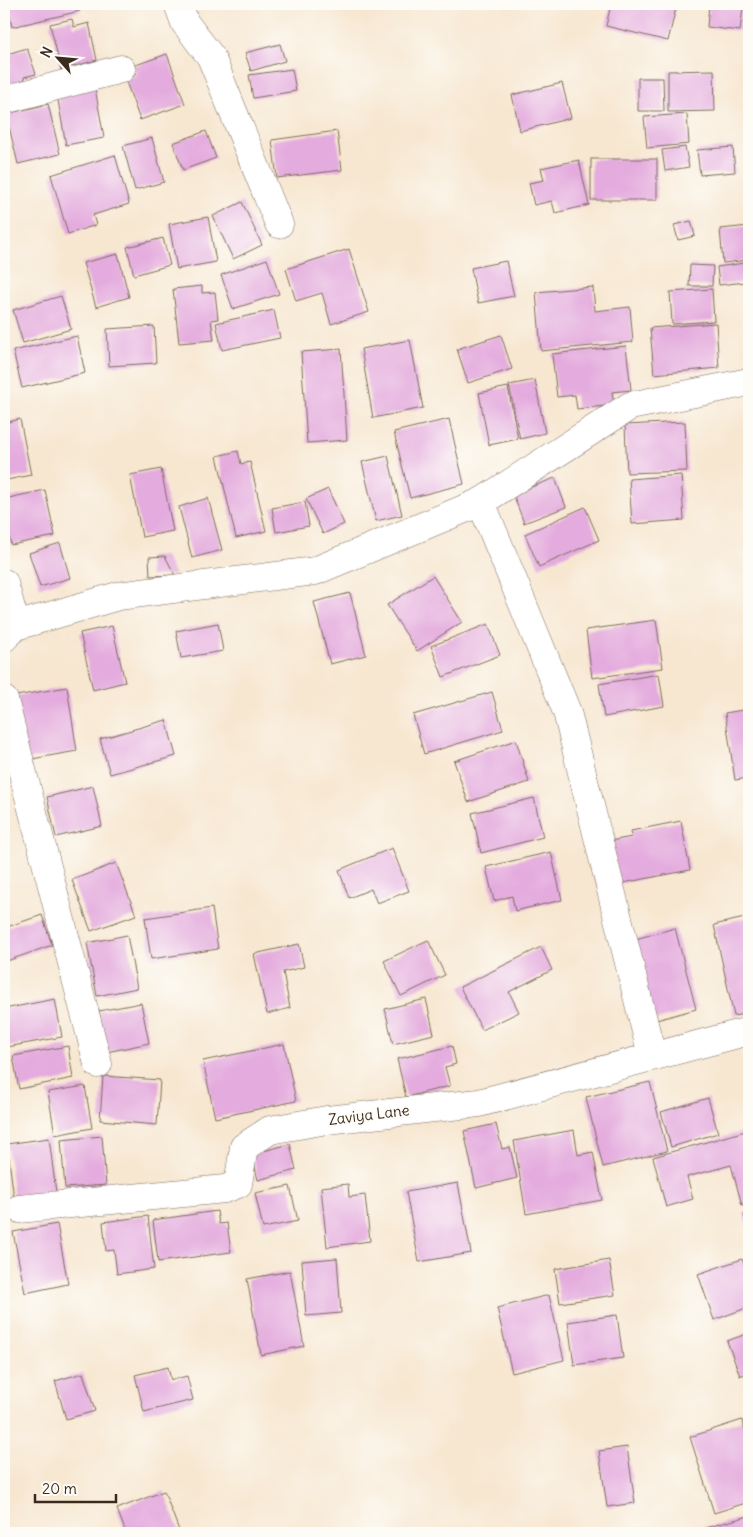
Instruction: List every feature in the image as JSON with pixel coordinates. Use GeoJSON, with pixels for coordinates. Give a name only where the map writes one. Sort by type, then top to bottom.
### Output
{"type":"FeatureCollection","features":[{"type":"Feature","properties":{"kind":"street"},"geometry":{"type":"LineString","coordinates":[[178,4],[185,23],[211,57],[279,224]]}},
{"type":"Feature","properties":{"kind":"street"},"geometry":{"type":"LineString","coordinates":[[4,100],[121,69]]}},
{"type":"Feature","properties":{"kind":"street"},"geometry":{"type":"LineString","coordinates":[[4,582],[10,632],[118,596],[315,571],[481,502],[630,406],[749,382]]}},
{"type":"Feature","properties":{"kind":"street"},"geometry":{"type":"LineString","coordinates":[[481,502],[567,712],[652,1056]]}},
{"type":"Feature","properties":{"kind":"street"},"geometry":{"type":"LineString","coordinates":[[4,700],[98,1064]]}},
{"type":"Feature","properties":{"kind":"street","name":"Zaviya Lane"},"geometry":{"type":"LineString","coordinates":[[19,1209],[226,1189],[238,1184],[244,1147],[270,1130],[327,1120],[479,1103],[749,1031]]}},
{"type":"Feature","properties":{"kind":"building"},"geometry":{"type":"Polygon","coordinates":[[[7,4],[78,4],[80,11],[12,27],[7,4]]]}},
{"type":"Feature","properties":{"kind":"building"},"geometry":{"type":"Polygon","coordinates":[[[611,4],[677,4],[668,41],[606,26],[611,4]]]}},
{"type":"Feature","properties":{"kind":"building"},"geometry":{"type":"Polygon","coordinates":[[[709,4],[743,7],[740,31],[707,27],[709,4]]]}},
{"type":"Feature","properties":{"kind":"building"},"geometry":{"type":"Polygon","coordinates":[[[72,19],[74,27],[89,23],[97,60],[61,70],[50,24],[72,19]]]}},
{"type":"Feature","properties":{"kind":"building"},"geometry":{"type":"Polygon","coordinates":[[[280,44],[285,61],[251,71],[245,53],[280,44]]]}},
{"type":"Feature","properties":{"kind":"building"},"geometry":{"type":"Polygon","coordinates":[[[27,48],[36,74],[24,77],[27,88],[4,95],[4,55],[27,48]]]}},
{"type":"Feature","properties":{"kind":"building"},"geometry":{"type":"Polygon","coordinates":[[[167,54],[185,104],[140,120],[125,79],[137,75],[133,66],[167,54]]]}},
{"type":"Feature","properties":{"kind":"building"},"geometry":{"type":"Polygon","coordinates":[[[292,69],[296,91],[253,98],[249,75],[292,69]]]}},
{"type":"Feature","properties":{"kind":"building"},"geometry":{"type":"Polygon","coordinates":[[[714,70],[715,111],[668,112],[668,71],[714,70]]]}},
{"type":"Feature","properties":{"kind":"building"},"geometry":{"type":"Polygon","coordinates":[[[638,78],[663,78],[664,111],[638,111],[638,78]]]}},
{"type":"Feature","properties":{"kind":"building"},"geometry":{"type":"Polygon","coordinates":[[[562,83],[571,118],[520,131],[512,95],[562,83]]]}},
{"type":"Feature","properties":{"kind":"building"},"geometry":{"type":"Polygon","coordinates":[[[95,88],[104,138],[66,145],[57,95],[95,88]]]}},
{"type":"Feature","properties":{"kind":"building"},"geometry":{"type":"Polygon","coordinates":[[[48,104],[60,154],[18,164],[6,114],[48,104]]]}},
{"type":"Feature","properties":{"kind":"building"},"geometry":{"type":"Polygon","coordinates":[[[687,114],[689,144],[647,148],[644,117],[687,114]]]}},
{"type":"Feature","properties":{"kind":"building"},"geometry":{"type":"Polygon","coordinates":[[[206,131],[216,158],[183,170],[173,143],[206,131]]]}},
{"type":"Feature","properties":{"kind":"building"},"geometry":{"type":"Polygon","coordinates":[[[337,131],[342,170],[277,178],[272,140],[337,131]]]}},
{"type":"Feature","properties":{"kind":"building"},"geometry":{"type":"Polygon","coordinates":[[[152,138],[164,182],[135,190],[123,146],[152,138]]]}},
{"type":"Feature","properties":{"kind":"building"},"geometry":{"type":"Polygon","coordinates":[[[685,147],[689,167],[665,171],[662,150],[685,147]]]}},
{"type":"Feature","properties":{"kind":"building"},"geometry":{"type":"Polygon","coordinates":[[[733,147],[735,172],[700,175],[697,150],[733,147]]]}},
{"type":"Feature","properties":{"kind":"building"},"geometry":{"type":"Polygon","coordinates":[[[115,155],[129,204],[93,215],[96,225],[68,234],[51,175],[115,155]]]}},
{"type":"Feature","properties":{"kind":"building"},"geometry":{"type":"Polygon","coordinates":[[[591,159],[657,159],[657,200],[591,200],[591,159]]]}},
{"type":"Feature","properties":{"kind":"building"},"geometry":{"type":"Polygon","coordinates":[[[579,160],[589,205],[555,213],[552,201],[534,205],[529,183],[544,180],[541,168],[579,160]]]}},
{"type":"Feature","properties":{"kind":"building"},"geometry":{"type":"Polygon","coordinates":[[[242,202],[262,245],[233,259],[213,216],[242,202]]]}},
{"type":"Feature","properties":{"kind":"building"},"geometry":{"type":"Polygon","coordinates":[[[208,217],[216,262],[177,269],[169,224],[208,217]]]}},
{"type":"Feature","properties":{"kind":"building"},"geometry":{"type":"Polygon","coordinates":[[[691,221],[695,236],[678,240],[674,225],[691,221]]]}},
{"type":"Feature","properties":{"kind":"building"},"geometry":{"type":"Polygon","coordinates":[[[749,226],[749,260],[723,263],[720,229],[749,226]]]}},
{"type":"Feature","properties":{"kind":"building"},"geometry":{"type":"Polygon","coordinates":[[[163,238],[170,265],[134,275],[127,247],[163,238]]]}},
{"type":"Feature","properties":{"kind":"building"},"geometry":{"type":"Polygon","coordinates":[[[349,249],[369,312],[331,324],[322,293],[296,301],[286,269],[349,249]]]}},
{"type":"Feature","properties":{"kind":"building"},"geometry":{"type":"Polygon","coordinates":[[[118,254],[129,297],[96,307],[83,263],[118,254]]]}},
{"type":"Feature","properties":{"kind":"building"},"geometry":{"type":"Polygon","coordinates":[[[267,259],[279,294],[233,309],[221,275],[267,259]]]}},
{"type":"Feature","properties":{"kind":"building"},"geometry":{"type":"Polygon","coordinates":[[[506,261],[514,296],[478,303],[471,268],[506,261]]]}},
{"type":"Feature","properties":{"kind":"building"},"geometry":{"type":"Polygon","coordinates":[[[744,263],[746,282],[719,285],[717,267],[744,263]]]}},
{"type":"Feature","properties":{"kind":"building"},"geometry":{"type":"Polygon","coordinates":[[[690,265],[713,266],[712,286],[689,286],[690,265]]]}},
{"type":"Feature","properties":{"kind":"building"},"geometry":{"type":"Polygon","coordinates":[[[202,286],[202,293],[215,292],[218,319],[211,320],[214,340],[179,343],[173,289],[202,286]]]}},
{"type":"Feature","properties":{"kind":"building"},"geometry":{"type":"Polygon","coordinates":[[[593,287],[595,311],[630,307],[633,342],[541,351],[536,292],[593,287]]]}},
{"type":"Feature","properties":{"kind":"building"},"geometry":{"type":"Polygon","coordinates":[[[712,289],[714,321],[672,324],[670,292],[712,289]]]}},
{"type":"Feature","properties":{"kind":"building"},"geometry":{"type":"Polygon","coordinates":[[[61,296],[71,329],[23,343],[13,310],[61,296]]]}},
{"type":"Feature","properties":{"kind":"building"},"geometry":{"type":"Polygon","coordinates":[[[274,310],[280,338],[222,350],[216,323],[274,310]]]}},
{"type":"Feature","properties":{"kind":"building"},"geometry":{"type":"Polygon","coordinates":[[[716,323],[719,368],[654,374],[650,328],[716,323]]]}},
{"type":"Feature","properties":{"kind":"building"},"geometry":{"type":"Polygon","coordinates":[[[154,326],[156,363],[109,366],[107,329],[154,326]]]}},
{"type":"Feature","properties":{"kind":"building"},"geometry":{"type":"Polygon","coordinates":[[[501,335],[512,369],[468,383],[457,349],[501,335]]]}},
{"type":"Feature","properties":{"kind":"building"},"geometry":{"type":"Polygon","coordinates":[[[77,336],[85,373],[22,388],[13,351],[77,336]]]}},
{"type":"Feature","properties":{"kind":"building"},"geometry":{"type":"Polygon","coordinates":[[[410,340],[423,408],[373,418],[361,349],[410,340]]]}},
{"type":"Feature","properties":{"kind":"building"},"geometry":{"type":"Polygon","coordinates":[[[626,346],[631,390],[612,392],[614,405],[577,409],[575,395],[557,397],[552,354],[626,346]]]}},
{"type":"Feature","properties":{"kind":"building"},"geometry":{"type":"Polygon","coordinates":[[[341,349],[347,440],[307,443],[301,352],[341,349]]]}},
{"type":"Feature","properties":{"kind":"building"},"geometry":{"type":"Polygon","coordinates":[[[4,375],[8,393],[4,393],[4,375]]]}},
{"type":"Feature","properties":{"kind":"building"},"geometry":{"type":"Polygon","coordinates":[[[535,380],[545,433],[520,439],[509,385],[535,380]]]}},
{"type":"Feature","properties":{"kind":"building"},"geometry":{"type":"Polygon","coordinates":[[[508,387],[518,439],[489,445],[479,393],[508,387]]]}},
{"type":"Feature","properties":{"kind":"building"},"geometry":{"type":"Polygon","coordinates":[[[20,419],[31,475],[7,480],[4,463],[4,423],[20,419]]]}},
{"type":"Feature","properties":{"kind":"building"},"geometry":{"type":"Polygon","coordinates":[[[449,419],[464,484],[410,498],[394,432],[449,419]]]}},
{"type":"Feature","properties":{"kind":"building"},"geometry":{"type":"Polygon","coordinates":[[[685,422],[687,471],[627,473],[625,425],[685,422]]]}},
{"type":"Feature","properties":{"kind":"building"},"geometry":{"type":"Polygon","coordinates":[[[238,451],[241,464],[250,462],[266,531],[236,538],[217,456],[238,451]]]}},
{"type":"Feature","properties":{"kind":"building"},"geometry":{"type":"Polygon","coordinates":[[[388,456],[402,515],[376,521],[362,462],[388,456]]]}},
{"type":"Feature","properties":{"kind":"building"},"geometry":{"type":"Polygon","coordinates":[[[161,469],[173,531],[142,537],[130,475],[161,469]]]}},
{"type":"Feature","properties":{"kind":"building"},"geometry":{"type":"Polygon","coordinates":[[[681,475],[684,520],[632,524],[629,479],[681,475]]]}},
{"type":"Feature","properties":{"kind":"building"},"geometry":{"type":"Polygon","coordinates":[[[555,478],[566,507],[524,523],[513,494],[555,478]]]}},
{"type":"Feature","properties":{"kind":"building"},"geometry":{"type":"Polygon","coordinates":[[[328,489],[344,524],[323,534],[306,499],[328,489]]]}},
{"type":"Feature","properties":{"kind":"building"},"geometry":{"type":"Polygon","coordinates":[[[45,490],[55,536],[11,545],[4,513],[4,499],[45,490]]]}},
{"type":"Feature","properties":{"kind":"building"},"geometry":{"type":"Polygon","coordinates":[[[208,498],[222,550],[192,558],[179,507],[208,498]]]}},
{"type":"Feature","properties":{"kind":"building"},"geometry":{"type":"Polygon","coordinates":[[[305,502],[309,526],[276,532],[272,508],[305,502]]]}},
{"type":"Feature","properties":{"kind":"building"},"geometry":{"type":"Polygon","coordinates":[[[585,507],[599,540],[539,567],[525,534],[585,507]]]}},
{"type":"Feature","properties":{"kind":"building"},"geometry":{"type":"Polygon","coordinates":[[[60,543],[70,578],[40,587],[29,553],[60,543]]]}},
{"type":"Feature","properties":{"kind":"building"},"geometry":{"type":"Polygon","coordinates":[[[165,556],[175,575],[150,576],[149,557],[165,556]]]}},
{"type":"Feature","properties":{"kind":"building"},"geometry":{"type":"Polygon","coordinates":[[[433,576],[462,622],[417,651],[387,605],[433,576]]]}},
{"type":"Feature","properties":{"kind":"building"},"geometry":{"type":"Polygon","coordinates":[[[350,593],[366,655],[330,664],[314,602],[350,593]]]}},
{"type":"Feature","properties":{"kind":"building"},"geometry":{"type":"Polygon","coordinates":[[[656,620],[663,668],[592,678],[586,630],[656,620]]]}},
{"type":"Feature","properties":{"kind":"building"},"geometry":{"type":"Polygon","coordinates":[[[218,623],[223,651],[181,658],[176,631],[218,623]]]}},
{"type":"Feature","properties":{"kind":"building"},"geometry":{"type":"Polygon","coordinates":[[[488,624],[500,655],[443,677],[431,646],[488,624]]]}},
{"type":"Feature","properties":{"kind":"building"},"geometry":{"type":"Polygon","coordinates":[[[112,626],[125,682],[93,690],[80,633],[112,626]]]}},
{"type":"Feature","properties":{"kind":"building"},"geometry":{"type":"Polygon","coordinates":[[[659,674],[664,706],[604,717],[599,684],[659,674]]]}},
{"type":"Feature","properties":{"kind":"building"},"geometry":{"type":"Polygon","coordinates":[[[67,687],[77,751],[26,760],[16,696],[67,687]]]}},
{"type":"Feature","properties":{"kind":"building"},"geometry":{"type":"Polygon","coordinates":[[[492,692],[503,730],[424,754],[413,715],[492,692]]]}},
{"type":"Feature","properties":{"kind":"building"},"geometry":{"type":"Polygon","coordinates":[[[749,709],[749,778],[735,780],[725,713],[749,709]]]}},
{"type":"Feature","properties":{"kind":"building"},"geometry":{"type":"Polygon","coordinates":[[[166,720],[176,756],[110,774],[100,739],[166,720]]]}},
{"type":"Feature","properties":{"kind":"building"},"geometry":{"type":"Polygon","coordinates":[[[516,740],[529,782],[468,802],[454,761],[516,740]]]}},
{"type":"Feature","properties":{"kind":"building"},"geometry":{"type":"Polygon","coordinates":[[[93,786],[102,826],[56,837],[47,797],[93,786]]]}},
{"type":"Feature","properties":{"kind":"building"},"geometry":{"type":"Polygon","coordinates":[[[534,798],[543,837],[481,853],[472,813],[534,798]]]}},
{"type":"Feature","properties":{"kind":"building"},"geometry":{"type":"Polygon","coordinates":[[[681,821],[690,870],[618,884],[610,841],[632,837],[631,831],[681,821]]]}},
{"type":"Feature","properties":{"kind":"building"},"geometry":{"type":"Polygon","coordinates":[[[392,848],[409,891],[377,903],[371,889],[349,898],[339,870],[392,848]]]}},
{"type":"Feature","properties":{"kind":"building"},"geometry":{"type":"Polygon","coordinates":[[[551,852],[562,900],[515,911],[512,896],[494,901],[486,867],[551,852]]]}},
{"type":"Feature","properties":{"kind":"building"},"geometry":{"type":"Polygon","coordinates":[[[116,863],[136,915],[91,931],[72,880],[116,863]]]}},
{"type":"Feature","properties":{"kind":"building"},"geometry":{"type":"Polygon","coordinates":[[[212,908],[218,949],[151,959],[145,918],[212,908]]]}},
{"type":"Feature","properties":{"kind":"building"},"geometry":{"type":"Polygon","coordinates":[[[42,915],[52,945],[4,962],[4,928],[42,915]]]}},
{"type":"Feature","properties":{"kind":"building"},"geometry":{"type":"Polygon","coordinates":[[[749,917],[749,1013],[734,1016],[714,925],[749,917]]]}},
{"type":"Feature","properties":{"kind":"building"},"geometry":{"type":"Polygon","coordinates":[[[675,928],[696,1009],[653,1021],[632,940],[675,928]]]}},
{"type":"Feature","properties":{"kind":"building"},"geometry":{"type":"Polygon","coordinates":[[[127,935],[137,988],[97,996],[87,943],[127,935]]]}},
{"type":"Feature","properties":{"kind":"building"},"geometry":{"type":"Polygon","coordinates":[[[428,940],[445,975],[401,996],[384,961],[428,940]]]}},
{"type":"Feature","properties":{"kind":"building"},"geometry":{"type":"Polygon","coordinates":[[[299,944],[304,967],[283,972],[290,1008],[267,1014],[254,954],[299,944]]]}},
{"type":"Feature","properties":{"kind":"building"},"geometry":{"type":"Polygon","coordinates":[[[541,947],[552,970],[509,992],[519,1012],[482,1030],[460,987],[541,947]]]}},
{"type":"Feature","properties":{"kind":"building"},"geometry":{"type":"Polygon","coordinates":[[[55,999],[62,1037],[7,1047],[4,1009],[55,999]]]}},
{"type":"Feature","properties":{"kind":"building"},"geometry":{"type":"Polygon","coordinates":[[[426,999],[434,1034],[393,1044],[385,1009],[426,999]]]}},
{"type":"Feature","properties":{"kind":"building"},"geometry":{"type":"Polygon","coordinates":[[[141,1003],[149,1043],[107,1052],[99,1011],[141,1003]]]}},
{"type":"Feature","properties":{"kind":"building"},"geometry":{"type":"Polygon","coordinates":[[[284,1044],[296,1101],[215,1118],[203,1061],[284,1044]]]}},
{"type":"Feature","properties":{"kind":"building"},"geometry":{"type":"Polygon","coordinates":[[[68,1046],[73,1078],[19,1089],[13,1056],[68,1046]]]}},
{"type":"Feature","properties":{"kind":"building"},"geometry":{"type":"Polygon","coordinates":[[[452,1046],[456,1064],[445,1067],[450,1086],[406,1097],[397,1059],[452,1046]]]}},
{"type":"Feature","properties":{"kind":"building"},"geometry":{"type":"Polygon","coordinates":[[[103,1076],[160,1080],[157,1125],[100,1120],[103,1076]]]}},
{"type":"Feature","properties":{"kind":"building"},"geometry":{"type":"Polygon","coordinates":[[[650,1082],[667,1151],[603,1167],[586,1097],[650,1082]]]}},
{"type":"Feature","properties":{"kind":"building"},"geometry":{"type":"Polygon","coordinates":[[[85,1086],[92,1128],[55,1135],[48,1092],[85,1086]]]}},
{"type":"Feature","properties":{"kind":"building"},"geometry":{"type":"Polygon","coordinates":[[[708,1098],[718,1133],[671,1147],[661,1112],[708,1098]]]}},
{"type":"Feature","properties":{"kind":"building"},"geometry":{"type":"Polygon","coordinates":[[[496,1124],[502,1149],[510,1147],[517,1178],[476,1188],[464,1131],[496,1124]]]}},
{"type":"Feature","properties":{"kind":"building"},"geometry":{"type":"Polygon","coordinates":[[[574,1130],[578,1155],[593,1152],[602,1200],[526,1214],[514,1141],[574,1130]]]}},
{"type":"Feature","properties":{"kind":"building"},"geometry":{"type":"Polygon","coordinates":[[[749,1130],[749,1203],[742,1205],[731,1165],[687,1177],[693,1199],[666,1207],[653,1157],[749,1130]]]}},
{"type":"Feature","properties":{"kind":"building"},"geometry":{"type":"Polygon","coordinates":[[[102,1136],[106,1185],[65,1188],[61,1140],[102,1136]]]}},
{"type":"Feature","properties":{"kind":"building"},"geometry":{"type":"Polygon","coordinates":[[[49,1138],[56,1192],[14,1198],[7,1144],[49,1138]]]}},
{"type":"Feature","properties":{"kind":"building"},"geometry":{"type":"Polygon","coordinates":[[[290,1144],[296,1170],[258,1180],[252,1154],[290,1144]]]}},
{"type":"Feature","properties":{"kind":"building"},"geometry":{"type":"Polygon","coordinates":[[[458,1183],[471,1253],[419,1262],[406,1192],[458,1183]]]}},
{"type":"Feature","properties":{"kind":"building"},"geometry":{"type":"Polygon","coordinates":[[[348,1184],[349,1197],[365,1195],[370,1241],[327,1247],[321,1187],[348,1184]]]}},
{"type":"Feature","properties":{"kind":"building"},"geometry":{"type":"Polygon","coordinates":[[[290,1186],[298,1221],[263,1228],[255,1193],[290,1186]]]}},
{"type":"Feature","properties":{"kind":"building"},"geometry":{"type":"Polygon","coordinates":[[[217,1211],[219,1224],[227,1223],[231,1252],[158,1262],[153,1220],[217,1211]]]}},
{"type":"Feature","properties":{"kind":"building"},"geometry":{"type":"Polygon","coordinates":[[[749,1213],[749,1231],[744,1214],[749,1213]]]}},
{"type":"Feature","properties":{"kind":"building"},"geometry":{"type":"Polygon","coordinates":[[[148,1216],[154,1269],[117,1274],[114,1250],[106,1251],[103,1222],[148,1216]]]}},
{"type":"Feature","properties":{"kind":"building"},"geometry":{"type":"Polygon","coordinates":[[[57,1224],[68,1284],[25,1293],[13,1232],[57,1224]]]}},
{"type":"Feature","properties":{"kind":"building"},"geometry":{"type":"Polygon","coordinates":[[[337,1258],[341,1313],[306,1316],[302,1261],[337,1258]]]}},
{"type":"Feature","properties":{"kind":"building"},"geometry":{"type":"Polygon","coordinates":[[[742,1259],[749,1279],[749,1307],[714,1320],[698,1274],[742,1259]]]}},
{"type":"Feature","properties":{"kind":"building"},"geometry":{"type":"Polygon","coordinates":[[[609,1260],[615,1295],[560,1303],[555,1269],[609,1260]]]}},
{"type":"Feature","properties":{"kind":"building"},"geometry":{"type":"Polygon","coordinates":[[[290,1271],[304,1346],[261,1355],[247,1279],[290,1271]]]}},
{"type":"Feature","properties":{"kind":"building"},"geometry":{"type":"Polygon","coordinates":[[[549,1295],[564,1360],[512,1373],[497,1308],[549,1295]]]}},
{"type":"Feature","properties":{"kind":"building"},"geometry":{"type":"Polygon","coordinates":[[[617,1315],[623,1358],[574,1365],[568,1322],[617,1315]]]}},
{"type":"Feature","properties":{"kind":"building"},"geometry":{"type":"Polygon","coordinates":[[[749,1333],[749,1372],[740,1376],[727,1341],[749,1333]]]}},
{"type":"Feature","properties":{"kind":"building"},"geometry":{"type":"Polygon","coordinates":[[[168,1367],[171,1380],[187,1376],[193,1400],[144,1412],[135,1375],[168,1367]]]}},
{"type":"Feature","properties":{"kind":"building"},"geometry":{"type":"Polygon","coordinates":[[[83,1373],[95,1411],[66,1419],[55,1381],[83,1373]]]}},
{"type":"Feature","properties":{"kind":"building"},"geometry":{"type":"Polygon","coordinates":[[[742,1420],[749,1444],[749,1502],[714,1513],[690,1437],[742,1420]]]}},
{"type":"Feature","properties":{"kind":"building"},"geometry":{"type":"Polygon","coordinates":[[[627,1447],[635,1503],[607,1507],[599,1451],[627,1447]]]}},
{"type":"Feature","properties":{"kind":"building"},"geometry":{"type":"Polygon","coordinates":[[[164,1491],[180,1533],[126,1533],[117,1509],[164,1491]]]}},
{"type":"Feature","properties":{"kind":"building"},"geometry":{"type":"Polygon","coordinates":[[[749,1516],[749,1533],[697,1533],[697,1530],[749,1516]]]}}]}
